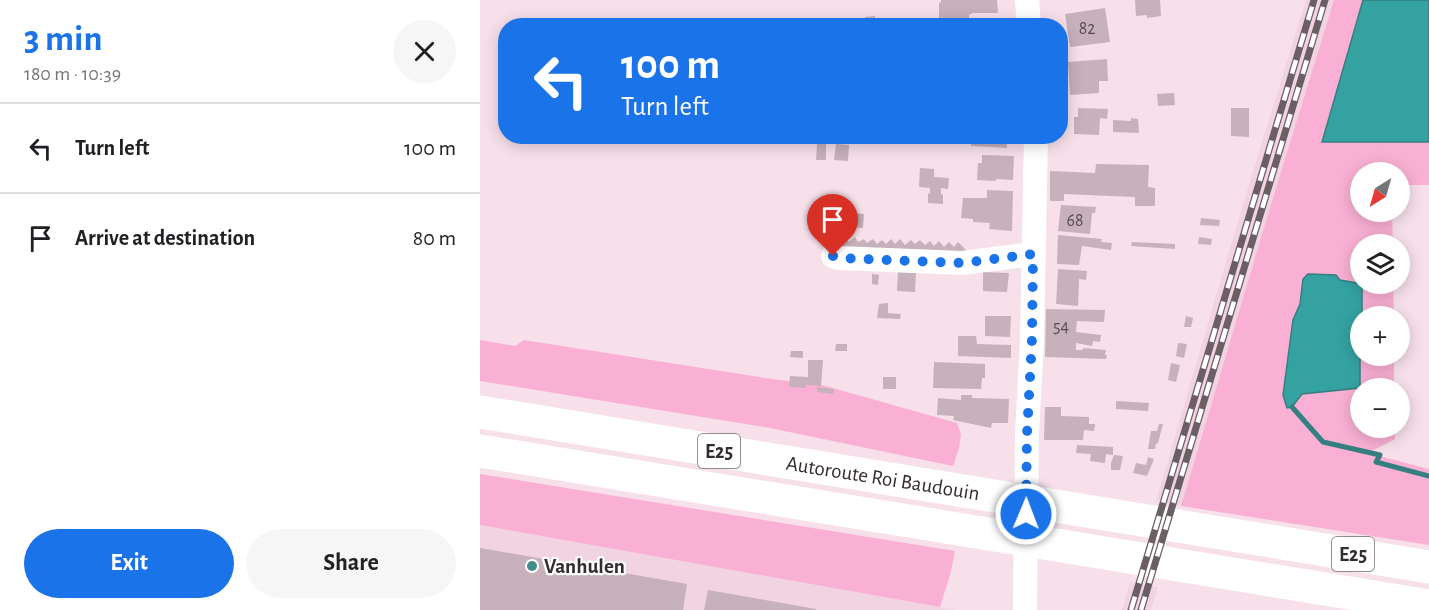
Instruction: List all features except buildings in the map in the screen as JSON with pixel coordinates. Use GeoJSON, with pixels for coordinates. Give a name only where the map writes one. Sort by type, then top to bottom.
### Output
{"type":"FeatureCollection","features":[{"type":"Feature","properties":{"kind":"highway","name":"Autoroute Roi Baudouin"},"geometry":{"type":"LineString","coordinates":[[480,412],[1429,567]]}},
{"type":"Feature","properties":{"kind":"highway","name":"Autoroute Roi Baudouin"},"geometry":{"type":"LineString","coordinates":[[480,452],[1429,606]]}},
{"type":"Feature","properties":{"kind":"street"},"geometry":{"type":"LineString","coordinates":[[1027,0],[1028,18]]}},
{"type":"Feature","properties":{"kind":"street"},"geometry":{"type":"LineString","coordinates":[[1025,610],[1027,434],[1032,339],[1036,144]]}},
{"type":"Feature","properties":{"kind":"street"},"geometry":{"type":"LineString","coordinates":[[833,256],[962,263],[1033,254]]}},
{"type":"Feature","properties":{"kind":"shaded area"},"geometry":{"type":"Polygon","coordinates":[[[1306,0],[1334,0],[1181,506],[1156,501],[1243,204],[1306,0]]]}},
{"type":"Feature","properties":{"kind":"shaded area"},"geometry":{"type":"Polygon","coordinates":[[[1334,0],[1363,0],[1322,142],[1429,142],[1429,185],[1410,185],[1410,162],[1350,162],[1350,222],[1392,222],[1393,234],[1350,234],[1350,294],[1393,294],[1394,306],[1350,306],[1350,366],[1394,366],[1394,378],[1350,378],[1350,438],[1395,438],[1368,453],[1429,469],[1429,545],[1181,506],[1334,0]]]}},
{"type":"Feature","properties":{"kind":"shaded area"},"geometry":{"type":"Polygon","coordinates":[[[480,340],[515,346],[524,340],[822,385],[957,423],[961,434],[959,448],[953,466],[770,428],[480,381],[480,340]]]}},
{"type":"Feature","properties":{"kind":"shaded area"},"geometry":{"type":"Polygon","coordinates":[[[480,474],[955,551],[940,607],[480,525],[480,474]]]}},
{"type":"Feature","properties":{"kind":"shaded area"},"geometry":{"type":"Polygon","coordinates":[[[480,525],[879,596],[956,610],[480,610],[480,525]]]}},
{"type":"Feature","properties":{"kind":"shaded area"},"geometry":{"type":"Polygon","coordinates":[[[1130,582],[1158,587],[1151,610],[1122,610],[1130,582]]]}},
{"type":"Feature","properties":{"kind":"water"},"geometry":{"type":"Polygon","coordinates":[[[1363,0],[1429,0],[1429,142],[1322,142],[1363,0]]]}},
{"type":"Feature","properties":{"kind":"water"},"geometry":{"type":"Polygon","coordinates":[[[1308,274],[1336,275],[1340,280],[1350,282],[1350,294],[1362,294],[1362,306],[1350,306],[1350,366],[1360,366],[1360,378],[1350,378],[1350,389],[1302,394],[1292,407],[1287,408],[1283,395],[1293,320],[1300,304],[1303,279],[1308,274]]]}},
{"type":"Feature","properties":{"kind":"waterway"},"geometry":{"type":"LineString","coordinates":[[1292,407],[1323,442],[1380,455],[1376,462],[1429,476]]}},
{"type":"Feature","properties":{"kind":"railway"},"geometry":{"type":"LineString","coordinates":[[1131,610],[1314,0]]}},
{"type":"Feature","properties":{"kind":"railway"},"geometry":{"type":"LineString","coordinates":[[1141,610],[1325,0]]}},
{"type":"Feature","properties":{"kind":"place","name":"Vanhulen"},"geometry":{"type":"Point","coordinates":[532,566]}},
{"type":"Feature","properties":{"kind":"route"},"geometry":{"type":"LineString","coordinates":[[833,256],[962,263],[1033,254],[1026,514]]}}]}
